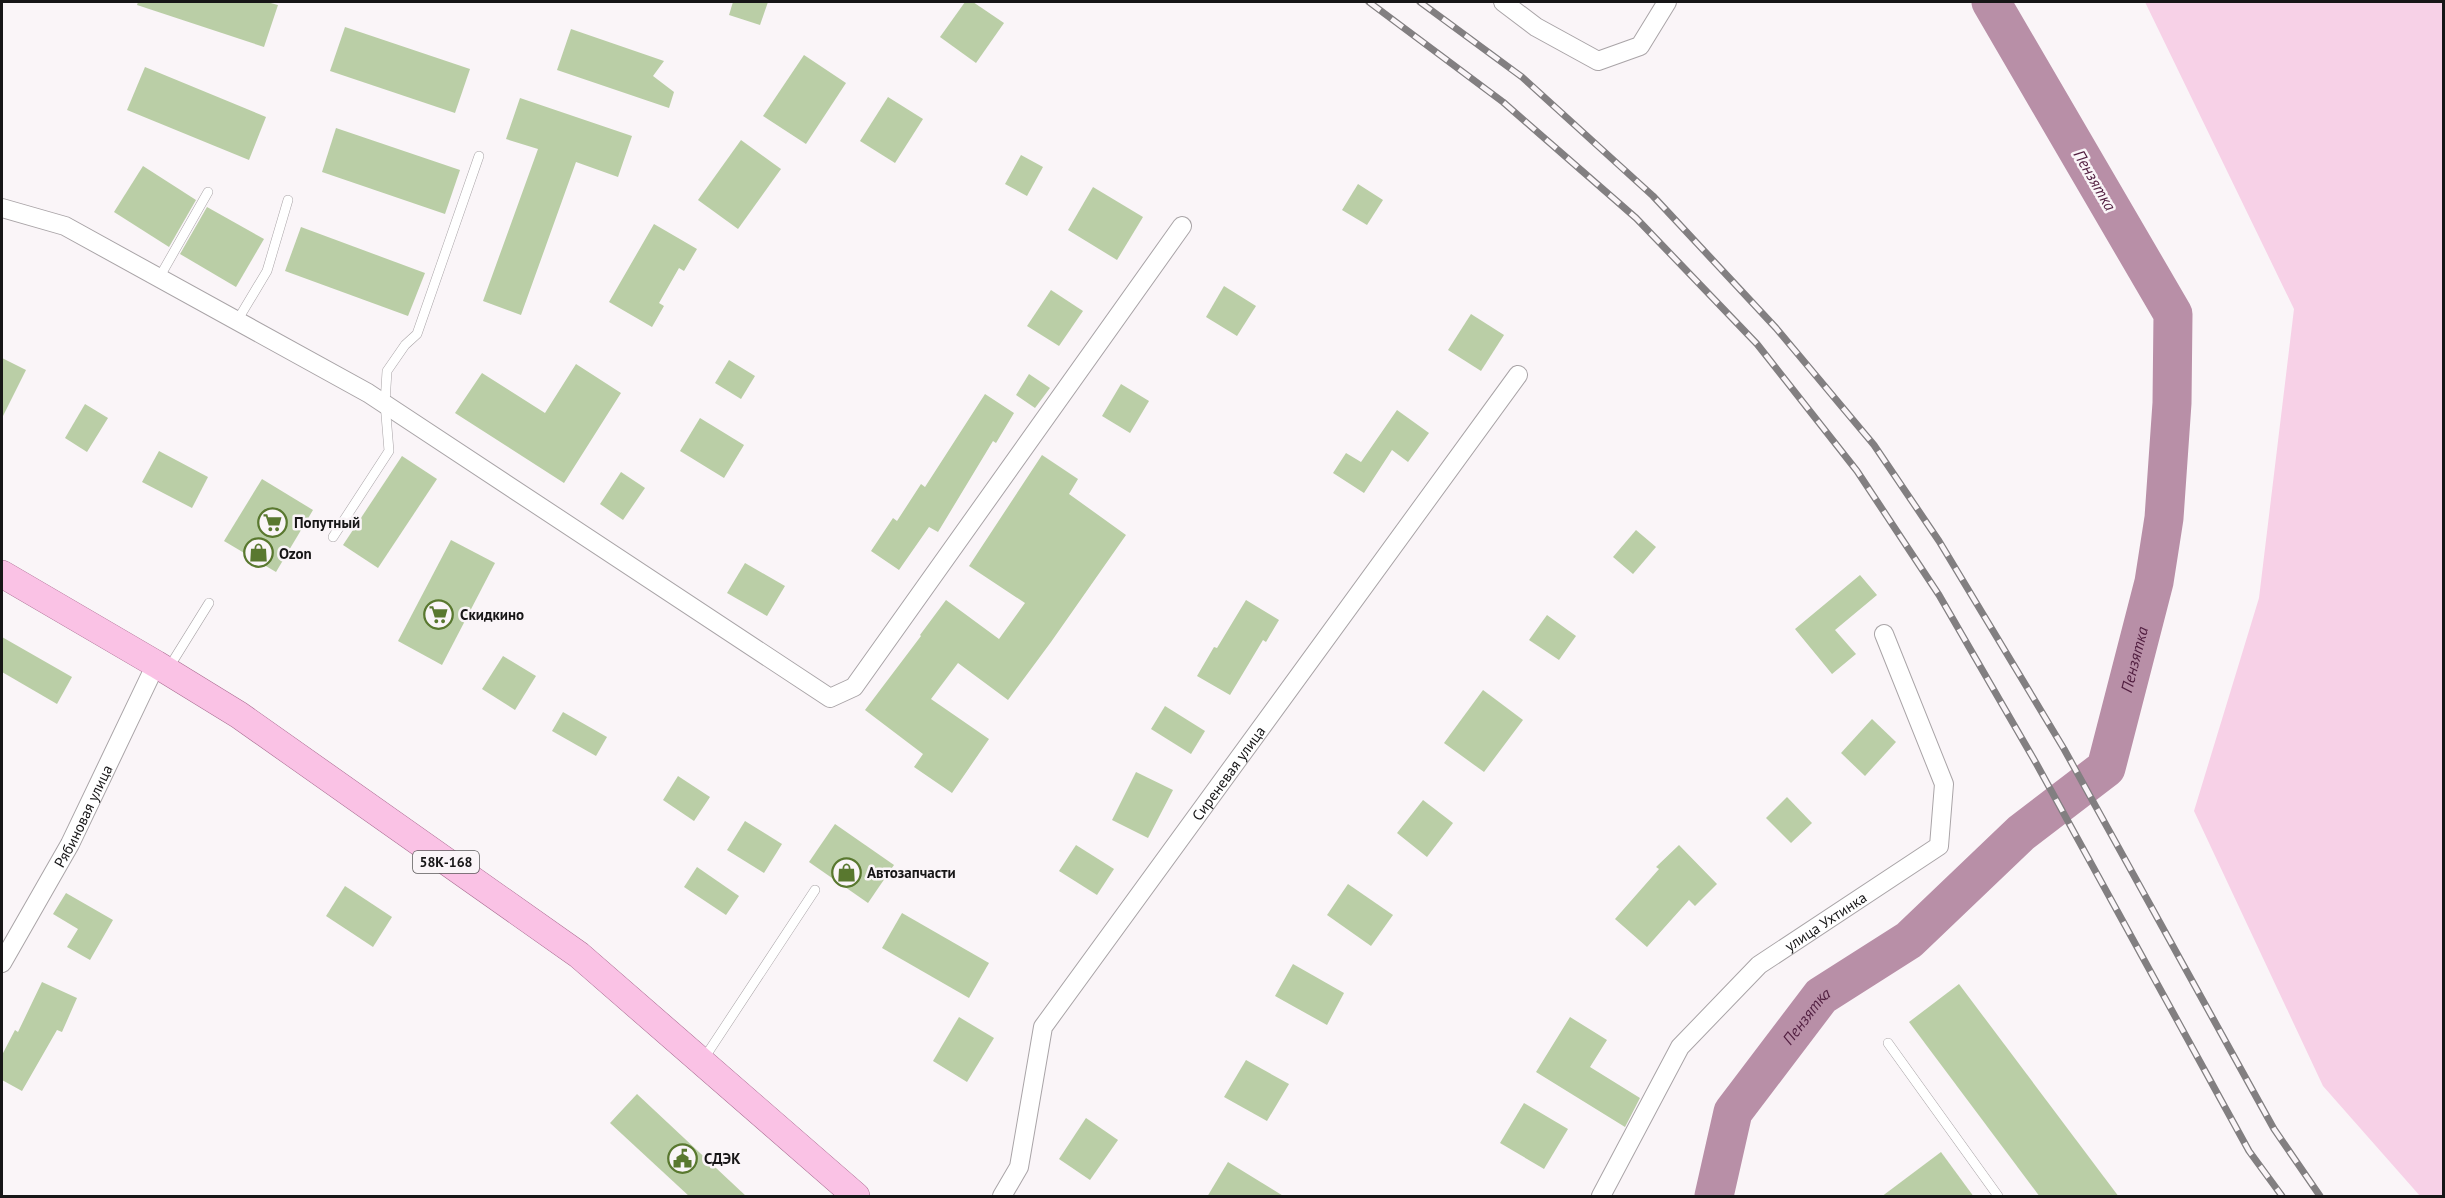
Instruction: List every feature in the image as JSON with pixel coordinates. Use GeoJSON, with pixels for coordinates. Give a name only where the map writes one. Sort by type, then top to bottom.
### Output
{"type":"FeatureCollection","features":[{"type":"Feature","properties":{"kind":"main road","name":"58К-168"},"geometry":{"type":"LineString","coordinates":[[2,574],[162,667],[239,716],[579,955],[856,1197]]}},
{"type":"Feature","properties":{"kind":"street"},"geometry":{"type":"LineString","coordinates":[[1503,2],[1536,27],[1598,61],[1640,46],[1667,2]]}},
{"type":"Feature","properties":{"kind":"street"},"geometry":{"type":"LineString","coordinates":[[2,208],[65,226],[385,404],[830,698],[854,687],[1182,226]]}},
{"type":"Feature","properties":{"kind":"street","name":"Сиреневая улица"},"geometry":{"type":"LineString","coordinates":[[1002,1197],[1019,1167],[1043,1027],[1518,375]]}},
{"type":"Feature","properties":{"kind":"street","name":"улица Ухтинка"},"geometry":{"type":"LineString","coordinates":[[1600,1197],[1680,1047],[1759,965],[1939,846],[1944,784],[1884,634]]}},
{"type":"Feature","properties":{"kind":"street","name":"Рябиновая улица"},"geometry":{"type":"LineString","coordinates":[[2,963],[70,844],[162,667]]}},
{"type":"Feature","properties":{"kind":"lane"},"geometry":{"type":"LineString","coordinates":[[333,537],[389,451],[385,404],[387,371],[405,345],[417,334],[479,156]]}},
{"type":"Feature","properties":{"kind":"lane"},"geometry":{"type":"LineString","coordinates":[[159,278],[207,192]]}},
{"type":"Feature","properties":{"kind":"lane"},"geometry":{"type":"LineString","coordinates":[[237,321],[267,271],[288,200]]}},
{"type":"Feature","properties":{"kind":"lane"},"geometry":{"type":"LineString","coordinates":[[162,667],[209,603]]}},
{"type":"Feature","properties":{"kind":"lane"},"geometry":{"type":"LineString","coordinates":[[702,1062],[815,890]]}},
{"type":"Feature","properties":{"kind":"lane"},"geometry":{"type":"LineString","coordinates":[[1888,1043],[1998,1197]]}},
{"type":"Feature","properties":{"kind":"shaded area"},"geometry":{"type":"Polygon","coordinates":[[[2145,2],[2443,2],[2443,1196],[2420,1196],[2323,1086],[2194,811],[2259,598],[2294,309],[2145,2]]]}},
{"type":"Feature","properties":{"kind":"building"},"geometry":{"type":"Polygon","coordinates":[[[138,2],[267,2],[278,5],[264,47],[137,5],[138,2]]]}},
{"type":"Feature","properties":{"kind":"building"},"geometry":{"type":"Polygon","coordinates":[[[733,2],[768,2],[760,25],[729,15],[733,2]]]}},
{"type":"Feature","properties":{"kind":"building"},"geometry":{"type":"Polygon","coordinates":[[[965,2],[973,2],[1004,23],[976,63],[940,37],[965,2]]]}},
{"type":"Feature","properties":{"kind":"building"},"geometry":{"type":"Polygon","coordinates":[[[345,27],[470,69],[455,113],[330,71],[345,27]]]}},
{"type":"Feature","properties":{"kind":"building"},"geometry":{"type":"Polygon","coordinates":[[[571,29],[664,61],[653,76],[674,92],[669,108],[557,70],[571,29]]]}},
{"type":"Feature","properties":{"kind":"building"},"geometry":{"type":"Polygon","coordinates":[[[804,55],[846,83],[806,144],[763,116],[804,55]]]}},
{"type":"Feature","properties":{"kind":"building"},"geometry":{"type":"Polygon","coordinates":[[[145,67],[266,117],[249,160],[127,110],[145,67]]]}},
{"type":"Feature","properties":{"kind":"building"},"geometry":{"type":"Polygon","coordinates":[[[888,97],[923,119],[895,163],[860,141],[888,97]]]}},
{"type":"Feature","properties":{"kind":"building"},"geometry":{"type":"Polygon","coordinates":[[[520,98],[632,136],[618,177],[576,162],[521,315],[483,301],[538,149],[506,139],[520,98]]]}},
{"type":"Feature","properties":{"kind":"building"},"geometry":{"type":"Polygon","coordinates":[[[336,128],[460,170],[445,214],[322,172],[336,128]]]}},
{"type":"Feature","properties":{"kind":"building"},"geometry":{"type":"Polygon","coordinates":[[[741,140],[781,169],[738,229],[698,200],[741,140]]]}},
{"type":"Feature","properties":{"kind":"building"},"geometry":{"type":"Polygon","coordinates":[[[1021,155],[1043,167],[1027,196],[1005,184],[1021,155]]]}},
{"type":"Feature","properties":{"kind":"building"},"geometry":{"type":"Polygon","coordinates":[[[143,166],[196,200],[169,247],[114,212],[143,166]]]}},
{"type":"Feature","properties":{"kind":"building"},"geometry":{"type":"Polygon","coordinates":[[[1358,184],[1383,200],[1367,225],[1342,210],[1358,184]]]}},
{"type":"Feature","properties":{"kind":"building"},"geometry":{"type":"Polygon","coordinates":[[[1093,187],[1143,217],[1117,260],[1068,230],[1093,187]]]}},
{"type":"Feature","properties":{"kind":"building"},"geometry":{"type":"Polygon","coordinates":[[[207,207],[264,239],[236,287],[180,254],[207,207]]]}},
{"type":"Feature","properties":{"kind":"building"},"geometry":{"type":"Polygon","coordinates":[[[654,224],[697,249],[684,271],[679,268],[659,303],[664,306],[652,327],[609,302],[654,224]]]}},
{"type":"Feature","properties":{"kind":"building"},"geometry":{"type":"Polygon","coordinates":[[[301,227],[425,273],[408,316],[285,271],[301,227]]]}},
{"type":"Feature","properties":{"kind":"building"},"geometry":{"type":"Polygon","coordinates":[[[1224,286],[1256,306],[1237,336],[1206,317],[1224,286]]]}},
{"type":"Feature","properties":{"kind":"building"},"geometry":{"type":"Polygon","coordinates":[[[1051,290],[1083,311],[1059,346],[1027,326],[1051,290]]]}},
{"type":"Feature","properties":{"kind":"building"},"geometry":{"type":"Polygon","coordinates":[[[1471,314],[1504,335],[1481,371],[1448,350],[1471,314]]]}},
{"type":"Feature","properties":{"kind":"building"},"geometry":{"type":"Polygon","coordinates":[[[2,358],[26,370],[2,418],[2,358]]]}},
{"type":"Feature","properties":{"kind":"building"},"geometry":{"type":"Polygon","coordinates":[[[729,360],[755,376],[741,399],[715,383],[729,360]]]}},
{"type":"Feature","properties":{"kind":"building"},"geometry":{"type":"Polygon","coordinates":[[[576,364],[621,393],[564,483],[455,413],[482,373],[545,413],[576,364]]]}},
{"type":"Feature","properties":{"kind":"building"},"geometry":{"type":"Polygon","coordinates":[[[1029,374],[1050,388],[1035,408],[1016,395],[1029,374]]]}},
{"type":"Feature","properties":{"kind":"building"},"geometry":{"type":"Polygon","coordinates":[[[1121,384],[1149,401],[1130,433],[1102,416],[1121,384]]]}},
{"type":"Feature","properties":{"kind":"building"},"geometry":{"type":"Polygon","coordinates":[[[985,394],[1014,413],[996,443],[993,441],[938,532],[929,527],[899,570],[871,551],[893,518],[897,521],[921,484],[925,487],[985,394]]]}},
{"type":"Feature","properties":{"kind":"building"},"geometry":{"type":"Polygon","coordinates":[[[85,404],[108,418],[87,452],[65,438],[85,404]]]}},
{"type":"Feature","properties":{"kind":"building"},"geometry":{"type":"Polygon","coordinates":[[[1397,410],[1429,433],[1408,462],[1392,450],[1364,493],[1333,473],[1346,453],[1361,462],[1397,410]]]}},
{"type":"Feature","properties":{"kind":"building"},"geometry":{"type":"Polygon","coordinates":[[[700,418],[744,445],[724,478],[680,451],[700,418]]]}},
{"type":"Feature","properties":{"kind":"building"},"geometry":{"type":"Polygon","coordinates":[[[159,451],[208,477],[192,508],[142,482],[159,451]]]}},
{"type":"Feature","properties":{"kind":"building"},"geometry":{"type":"Polygon","coordinates":[[[1042,455],[1078,479],[1069,494],[1126,535],[1008,700],[958,663],[931,699],[989,739],[952,793],[914,767],[923,754],[865,710],[946,600],[999,639],[1025,603],[969,566],[1042,455]]]}},
{"type":"Feature","properties":{"kind":"building"},"geometry":{"type":"Polygon","coordinates":[[[402,456],[437,479],[378,568],[343,545],[402,456]]]}},
{"type":"Feature","properties":{"kind":"building"},"geometry":{"type":"Polygon","coordinates":[[[621,472],[645,488],[623,520],[600,504],[621,472]]]}},
{"type":"Feature","properties":{"kind":"building"},"geometry":{"type":"Polygon","coordinates":[[[262,479],[313,510],[276,572],[224,541],[262,479]]]}},
{"type":"Feature","properties":{"kind":"building"},"geometry":{"type":"Polygon","coordinates":[[[1636,530],[1656,547],[1633,574],[1613,557],[1636,530]]]}},
{"type":"Feature","properties":{"kind":"building"},"geometry":{"type":"Polygon","coordinates":[[[451,540],[495,563],[442,665],[398,641],[451,540]]]}},
{"type":"Feature","properties":{"kind":"building"},"geometry":{"type":"Polygon","coordinates":[[[745,563],[785,586],[767,616],[727,593],[745,563]]]}},
{"type":"Feature","properties":{"kind":"building"},"geometry":{"type":"Polygon","coordinates":[[[1860,575],[1877,595],[1835,630],[1856,654],[1832,674],[1795,629],[1860,575]]]}},
{"type":"Feature","properties":{"kind":"building"},"geometry":{"type":"Polygon","coordinates":[[[1246,600],[1279,620],[1266,642],[1263,640],[1230,695],[1197,676],[1246,600]]]}},
{"type":"Feature","properties":{"kind":"building"},"geometry":{"type":"Polygon","coordinates":[[[1547,615],[1576,636],[1559,660],[1529,640],[1547,615]]]}},
{"type":"Feature","properties":{"kind":"building"},"geometry":{"type":"Polygon","coordinates":[[[2,637],[72,677],[57,704],[2,672],[2,637]]]}},
{"type":"Feature","properties":{"kind":"building"},"geometry":{"type":"Polygon","coordinates":[[[503,656],[536,676],[515,710],[482,689],[503,656]]]}},
{"type":"Feature","properties":{"kind":"building"},"geometry":{"type":"Polygon","coordinates":[[[1483,690],[1523,720],[1484,772],[1444,743],[1483,690]]]}},
{"type":"Feature","properties":{"kind":"building"},"geometry":{"type":"Polygon","coordinates":[[[1165,706],[1205,731],[1191,754],[1151,729],[1165,706]]]}},
{"type":"Feature","properties":{"kind":"building"},"geometry":{"type":"Polygon","coordinates":[[[563,712],[607,737],[596,756],[552,731],[563,712]]]}},
{"type":"Feature","properties":{"kind":"building"},"geometry":{"type":"Polygon","coordinates":[[[1872,719],[1896,742],[1865,776],[1841,753],[1872,719]]]}},
{"type":"Feature","properties":{"kind":"building"},"geometry":{"type":"Polygon","coordinates":[[[1136,772],[1173,790],[1148,838],[1112,820],[1136,772]]]}},
{"type":"Feature","properties":{"kind":"building"},"geometry":{"type":"Polygon","coordinates":[[[678,776],[710,797],[694,821],[663,800],[678,776]]]}},
{"type":"Feature","properties":{"kind":"building"},"geometry":{"type":"Polygon","coordinates":[[[1787,797],[1812,823],[1791,843],[1766,818],[1787,797]]]}},
{"type":"Feature","properties":{"kind":"building"},"geometry":{"type":"Polygon","coordinates":[[[1423,800],[1453,823],[1427,857],[1397,833],[1423,800]]]}},
{"type":"Feature","properties":{"kind":"building"},"geometry":{"type":"Polygon","coordinates":[[[745,821],[782,844],[764,873],[727,850],[745,821]]]}},
{"type":"Feature","properties":{"kind":"building"},"geometry":{"type":"Polygon","coordinates":[[[835,824],[894,865],[868,903],[809,862],[835,824]]]}},
{"type":"Feature","properties":{"kind":"building"},"geometry":{"type":"Polygon","coordinates":[[[1076,845],[1114,869],[1097,895],[1059,871],[1076,845]]]}},
{"type":"Feature","properties":{"kind":"building"},"geometry":{"type":"Polygon","coordinates":[[[1679,845],[1717,884],[1695,906],[1689,900],[1647,947],[1615,919],[1659,869],[1656,867],[1679,845]]]}},
{"type":"Feature","properties":{"kind":"building"},"geometry":{"type":"Polygon","coordinates":[[[697,867],[739,896],[726,915],[684,887],[697,867]]]}},
{"type":"Feature","properties":{"kind":"building"},"geometry":{"type":"Polygon","coordinates":[[[1348,884],[1393,915],[1371,946],[1327,915],[1348,884]]]}},
{"type":"Feature","properties":{"kind":"building"},"geometry":{"type":"Polygon","coordinates":[[[345,886],[392,917],[373,947],[326,916],[345,886]]]}},
{"type":"Feature","properties":{"kind":"building"},"geometry":{"type":"Polygon","coordinates":[[[66,893],[113,920],[90,960],[67,947],[78,929],[53,914],[66,893]]]}},
{"type":"Feature","properties":{"kind":"building"},"geometry":{"type":"Polygon","coordinates":[[[902,913],[989,963],[969,998],[882,948],[902,913]]]}},
{"type":"Feature","properties":{"kind":"building"},"geometry":{"type":"Polygon","coordinates":[[[1293,964],[1344,993],[1327,1025],[1275,996],[1293,964]]]}},
{"type":"Feature","properties":{"kind":"building"},"geometry":{"type":"Polygon","coordinates":[[[42,982],[77,998],[62,1032],[57,1030],[22,1091],[2,1080],[2,1055],[15,1030],[18,1032],[42,982]]]}},
{"type":"Feature","properties":{"kind":"building"},"geometry":{"type":"Polygon","coordinates":[[[1959,984],[2119,1197],[2040,1197],[1909,1022],[1959,984]]]}},
{"type":"Feature","properties":{"kind":"building"},"geometry":{"type":"Polygon","coordinates":[[[959,1017],[994,1038],[967,1082],[933,1061],[959,1017]]]}},
{"type":"Feature","properties":{"kind":"building"},"geometry":{"type":"Polygon","coordinates":[[[1570,1017],[1607,1040],[1590,1067],[1640,1098],[1625,1127],[1536,1072],[1570,1017]]]}},
{"type":"Feature","properties":{"kind":"building"},"geometry":{"type":"Polygon","coordinates":[[[1246,1060],[1289,1084],[1267,1121],[1224,1097],[1246,1060]]]}},
{"type":"Feature","properties":{"kind":"building"},"geometry":{"type":"Polygon","coordinates":[[[637,1094],[747,1197],[690,1197],[610,1123],[637,1094]]]}},
{"type":"Feature","properties":{"kind":"building"},"geometry":{"type":"Polygon","coordinates":[[[1524,1103],[1568,1129],[1544,1169],[1500,1143],[1524,1103]]]}},
{"type":"Feature","properties":{"kind":"building"},"geometry":{"type":"Polygon","coordinates":[[[1086,1118],[1118,1140],[1090,1180],[1059,1159],[1086,1118]]]}},
{"type":"Feature","properties":{"kind":"building"},"geometry":{"type":"Polygon","coordinates":[[[1941,1152],[1974,1197],[1881,1197],[1941,1152]]]}},
{"type":"Feature","properties":{"kind":"building"},"geometry":{"type":"Polygon","coordinates":[[[1228,1162],[1285,1197],[1207,1197],[1228,1162]]]}},
{"type":"Feature","properties":{"kind":"waterway","name":"Пензятка"},"geometry":{"type":"LineString","coordinates":[[1714,1196],[1733,1112],[1821,996],[1909,940],[2021,833],[2106,768],[2154,582],[2164,518],[2172,403],[2173,314],[1991,2]]}},
{"type":"Feature","properties":{"kind":"railway"},"geometry":{"type":"LineString","coordinates":[[1369,2],[1503,102],[1636,218],[1757,344],[1857,471],[1939,595],[2036,763],[2249,1151],[2282,1196]]}},
{"type":"Feature","properties":{"kind":"railway"},"geometry":{"type":"LineString","coordinates":[[1420,2],[1522,77],[1653,196],[1776,328],[1874,445],[1939,541],[2064,749],[2274,1129],[2320,1196]]}},
{"type":"Feature","properties":{"kind":"place","name":"Попутный"},"geometry":{"type":"Point","coordinates":[273,522]}},
{"type":"Feature","properties":{"kind":"place","name":"Ozon"},"geometry":{"type":"Point","coordinates":[258,553]}},
{"type":"Feature","properties":{"kind":"place","name":"Скидкино"},"geometry":{"type":"Point","coordinates":[439,614]}},
{"type":"Feature","properties":{"kind":"place","name":"Автозапчасти"},"geometry":{"type":"Point","coordinates":[846,872]}},
{"type":"Feature","properties":{"kind":"place","name":"СДЭК"},"geometry":{"type":"Point","coordinates":[683,1158]}}]}
